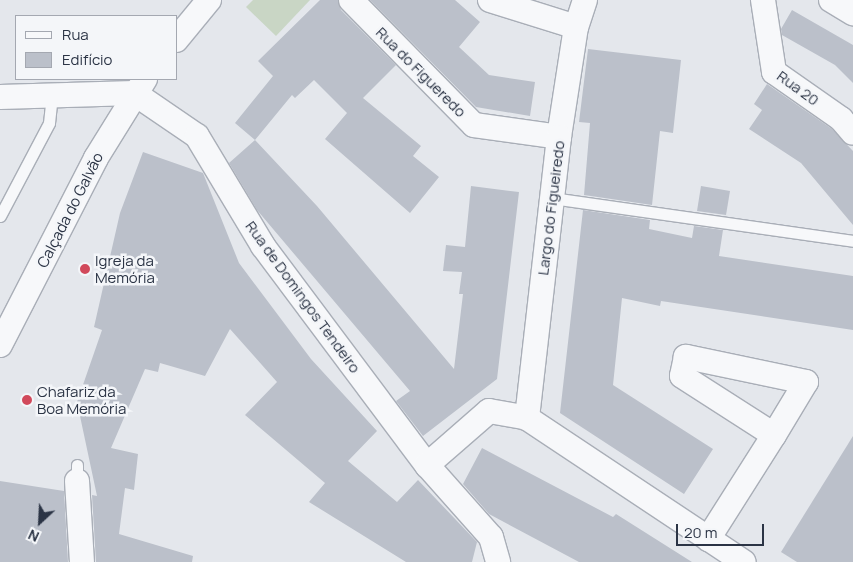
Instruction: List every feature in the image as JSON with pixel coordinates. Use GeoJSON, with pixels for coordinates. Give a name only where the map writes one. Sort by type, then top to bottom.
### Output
{"type":"FeatureCollection","features":[{"type":"Feature","properties":{"kind":"street"},"geometry":{"type":"LineString","coordinates":[[178,38],[208,0]]}},
{"type":"Feature","properties":{"kind":"street","name":"Rua do Figueredo"},"geometry":{"type":"LineString","coordinates":[[351,0],[474,125],[559,137]]}},
{"type":"Feature","properties":{"kind":"street"},"geometry":{"type":"LineString","coordinates":[[490,0],[576,27]]}},
{"type":"Feature","properties":{"kind":"street","name":"Largo do Figueiredo"},"geometry":{"type":"LineString","coordinates":[[527,418],[559,137],[576,27],[585,0]]}},
{"type":"Feature","properties":{"kind":"street","name":"Rua 20"},"geometry":{"type":"LineString","coordinates":[[764,0],[774,72],[842,119],[853,133]]}},
{"type":"Feature","properties":{"kind":"street"},"geometry":{"type":"LineString","coordinates":[[831,0],[853,13]]}},
{"type":"Feature","properties":{"kind":"street"},"geometry":{"type":"LineString","coordinates":[[0,98],[52,96],[140,86]]}},
{"type":"Feature","properties":{"kind":"street","name":"Calçada do Galvão"},"geometry":{"type":"LineString","coordinates":[[1,340],[96,158],[140,86]]}},
{"type":"Feature","properties":{"kind":"street","name":"Rua de Domingos Tendeiro"},"geometry":{"type":"LineString","coordinates":[[140,86],[197,136],[263,246],[427,465],[491,537],[499,562]]}},
{"type":"Feature","properties":{"kind":"street"},"geometry":{"type":"LineString","coordinates":[[708,539],[774,434],[806,382],[686,357],[682,376],[774,434]]}},
{"type":"Feature","properties":{"kind":"street"},"geometry":{"type":"LineString","coordinates":[[427,465],[489,412],[527,418],[628,488],[744,562]]}},
{"type":"Feature","properties":{"kind":"street"},"geometry":{"type":"LineString","coordinates":[[77,473],[82,562]]}},
{"type":"Feature","properties":{"kind":"lane"},"geometry":{"type":"LineString","coordinates":[[0,216],[50,123],[52,96]]}},
{"type":"Feature","properties":{"kind":"lane"},"geometry":{"type":"LineString","coordinates":[[552,198],[853,241]]}},
{"type":"Feature","properties":{"kind":"green space"},"geometry":{"type":"Polygon","coordinates":[[[253,0],[310,0],[276,36],[246,7],[253,0]]]}},
{"type":"Feature","properties":{"kind":"building"},"geometry":{"type":"Polygon","coordinates":[[[320,0],[338,0],[341,10],[396,65],[363,98],[421,146],[413,156],[439,177],[410,213],[325,139],[347,113],[314,80],[295,98],[292,95],[255,140],[235,123],[273,76],[258,61],[320,0]]]}},
{"type":"Feature","properties":{"kind":"building"},"geometry":{"type":"Polygon","coordinates":[[[370,0],[455,0],[480,22],[459,47],[489,75],[535,82],[530,116],[476,107],[370,0]]]}},
{"type":"Feature","properties":{"kind":"building"},"geometry":{"type":"Polygon","coordinates":[[[792,10],[853,45],[853,83],[835,65],[782,35],[781,29],[792,10]]]}},
{"type":"Feature","properties":{"kind":"building"},"geometry":{"type":"Polygon","coordinates":[[[588,49],[681,60],[673,133],[660,131],[652,205],[584,195],[590,123],[579,122],[588,49]]]}},
{"type":"Feature","properties":{"kind":"building"},"geometry":{"type":"Polygon","coordinates":[[[767,84],[832,129],[853,151],[853,225],[801,163],[749,129],[762,110],[754,104],[767,84]]]}},
{"type":"Feature","properties":{"kind":"building"},"geometry":{"type":"Polygon","coordinates":[[[255,140],[317,206],[454,369],[463,294],[459,294],[462,272],[443,271],[446,245],[465,247],[471,186],[519,192],[497,379],[423,436],[396,401],[410,391],[257,210],[229,163],[255,140]]]}},
{"type":"Feature","properties":{"kind":"building"},"geometry":{"type":"Polygon","coordinates":[[[143,152],[203,173],[239,263],[311,359],[377,431],[348,461],[397,502],[418,480],[477,542],[472,562],[406,562],[309,502],[325,483],[245,415],[277,382],[230,329],[205,376],[160,363],[158,372],[145,369],[111,448],[138,454],[134,490],[125,488],[119,534],[193,556],[192,562],[96,562],[92,495],[97,496],[77,402],[102,330],[94,327],[120,213],[143,152]]]}},
{"type":"Feature","properties":{"kind":"building"},"geometry":{"type":"Polygon","coordinates":[[[701,186],[730,191],[726,215],[697,211],[701,186]]]}},
{"type":"Feature","properties":{"kind":"building"},"geometry":{"type":"Polygon","coordinates":[[[583,210],[650,220],[649,229],[692,238],[694,226],[723,230],[719,256],[853,276],[853,330],[661,301],[660,306],[622,298],[613,385],[713,449],[684,494],[560,413],[583,210]]]}},
{"type":"Feature","properties":{"kind":"building"},"geometry":{"type":"Polygon","coordinates":[[[853,436],[853,562],[797,562],[781,552],[853,436]]]}},
{"type":"Feature","properties":{"kind":"building"},"geometry":{"type":"Polygon","coordinates":[[[482,448],[613,517],[616,514],[692,562],[579,562],[489,514],[463,484],[482,448]]]}},
{"type":"Feature","properties":{"kind":"building"},"geometry":{"type":"Polygon","coordinates":[[[0,481],[64,491],[68,562],[0,562],[0,481]]]}},
{"type":"Feature","properties":{"kind":"place","name":"Igreja da Memória"},"geometry":{"type":"Point","coordinates":[85,269]}},
{"type":"Feature","properties":{"kind":"place","name":"Chafariz da Boa Memória"},"geometry":{"type":"Point","coordinates":[27,400]}}]}
